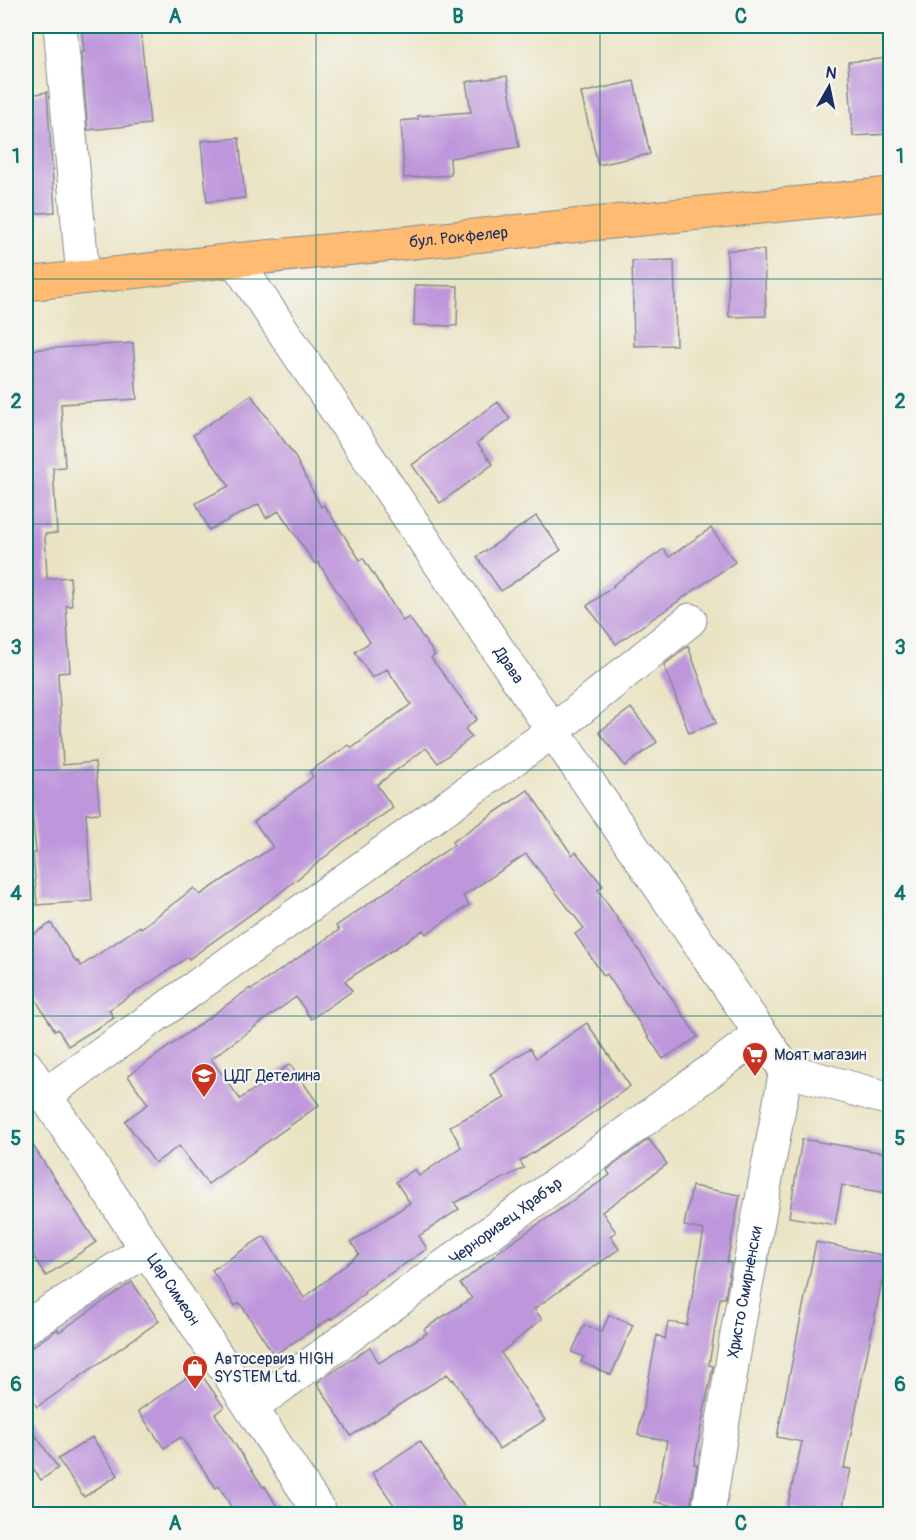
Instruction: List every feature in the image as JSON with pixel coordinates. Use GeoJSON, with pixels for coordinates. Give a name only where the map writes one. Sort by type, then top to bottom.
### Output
{"type":"FeatureCollection","features":[{"type":"Feature","properties":{"kind":"main road","name":"бул. Рокфелер"},"geometry":{"type":"LineString","coordinates":[[26,284],[235,260],[891,194]]}},
{"type":"Feature","properties":{"kind":"street"},"geometry":{"type":"LineString","coordinates":[[60,26],[83,277]]}},
{"type":"Feature","properties":{"kind":"street","name":"Драва"},"geometry":{"type":"LineString","coordinates":[[235,260],[553,731],[786,1070]]}},
{"type":"Feature","properties":{"kind":"street"},"geometry":{"type":"LineString","coordinates":[[45,1095],[553,731],[690,620]]}},
{"type":"Feature","properties":{"kind":"street","name":"Черноризец Храбър"},"geometry":{"type":"LineString","coordinates":[[251,1408],[761,1034]]}},
{"type":"Feature","properties":{"kind":"street","name":"Цар Симеон"},"geometry":{"type":"LineString","coordinates":[[26,1066],[321,1515]]}},
{"type":"Feature","properties":{"kind":"street"},"geometry":{"type":"LineString","coordinates":[[786,1070],[891,1099]]}},
{"type":"Feature","properties":{"kind":"street","name":"Христо Смирненски"},"geometry":{"type":"LineString","coordinates":[[708,1515],[786,1070]]}},
{"type":"Feature","properties":{"kind":"street"},"geometry":{"type":"LineString","coordinates":[[26,1327],[146,1250]]}},
{"type":"Feature","properties":{"kind":"building"},"geometry":{"type":"Polygon","coordinates":[[[81,26],[140,26],[150,124],[88,130],[81,26]]]}},
{"type":"Feature","properties":{"kind":"building"},"geometry":{"type":"Polygon","coordinates":[[[891,58],[891,134],[853,136],[848,62],[891,58]]]}},
{"type":"Feature","properties":{"kind":"building"},"geometry":{"type":"Polygon","coordinates":[[[507,76],[519,147],[450,158],[451,175],[404,178],[401,121],[418,119],[418,116],[471,112],[466,82],[507,76]]]}},
{"type":"Feature","properties":{"kind":"building"},"geometry":{"type":"Polygon","coordinates":[[[634,81],[650,154],[598,165],[581,93],[634,81]]]}},
{"type":"Feature","properties":{"kind":"building"},"geometry":{"type":"Polygon","coordinates":[[[47,92],[55,212],[26,214],[26,96],[47,92]]]}},
{"type":"Feature","properties":{"kind":"building"},"geometry":{"type":"Polygon","coordinates":[[[239,138],[245,198],[207,202],[201,141],[239,138]]]}},
{"type":"Feature","properties":{"kind":"building"},"geometry":{"type":"Polygon","coordinates":[[[727,250],[764,250],[766,316],[729,317],[727,250]]]}},
{"type":"Feature","properties":{"kind":"building"},"geometry":{"type":"Polygon","coordinates":[[[674,260],[676,345],[634,346],[632,261],[674,260]]]}},
{"type":"Feature","properties":{"kind":"building"},"geometry":{"type":"Polygon","coordinates":[[[415,285],[458,286],[457,326],[414,325],[415,285]]]}},
{"type":"Feature","properties":{"kind":"building"},"geometry":{"type":"Polygon","coordinates":[[[133,343],[137,399],[61,404],[65,467],[53,468],[57,533],[45,534],[47,579],[70,577],[72,606],[66,606],[70,672],[58,673],[63,765],[95,762],[100,813],[86,814],[92,901],[37,905],[33,853],[36,853],[26,745],[26,350],[133,343]]]}},
{"type":"Feature","properties":{"kind":"building"},"geometry":{"type":"Polygon","coordinates":[[[251,395],[294,455],[321,507],[324,505],[360,560],[363,558],[403,621],[409,617],[435,655],[431,658],[477,719],[465,729],[472,737],[438,763],[426,748],[377,785],[393,808],[345,841],[276,896],[189,959],[188,957],[109,1010],[114,1018],[68,1046],[58,1029],[55,1031],[26,984],[26,939],[51,923],[76,962],[78,961],[81,966],[140,926],[141,928],[194,888],[200,895],[273,847],[254,822],[313,777],[310,771],[349,745],[352,748],[411,704],[387,669],[372,678],[355,652],[370,642],[318,562],[315,564],[279,511],[266,518],[259,504],[209,530],[196,503],[229,486],[193,435],[251,395]]]}},
{"type":"Feature","properties":{"kind":"building"},"geometry":{"type":"Polygon","coordinates":[[[498,402],[510,419],[477,443],[493,464],[440,503],[412,465],[498,402]]]}},
{"type":"Feature","properties":{"kind":"building"},"geometry":{"type":"Polygon","coordinates":[[[536,516],[561,550],[501,591],[477,557],[536,516]]]}},
{"type":"Feature","properties":{"kind":"building"},"geometry":{"type":"Polygon","coordinates":[[[711,528],[735,562],[616,644],[587,606],[664,549],[669,557],[711,528]]]}},
{"type":"Feature","properties":{"kind":"building"},"geometry":{"type":"Polygon","coordinates":[[[688,646],[716,723],[689,733],[664,665],[688,646]]]}},
{"type":"Feature","properties":{"kind":"building"},"geometry":{"type":"Polygon","coordinates":[[[631,708],[657,742],[625,766],[599,732],[631,708]]]}},
{"type":"Feature","properties":{"kind":"building"},"geometry":{"type":"Polygon","coordinates":[[[528,790],[572,855],[576,852],[603,886],[598,890],[698,1037],[663,1059],[607,974],[604,976],[575,934],[584,928],[526,854],[463,896],[469,905],[426,934],[423,930],[345,981],[352,991],[311,1019],[296,997],[211,1059],[240,1099],[290,1064],[319,1105],[208,1184],[179,1146],[155,1163],[125,1121],[148,1104],[128,1076],[250,988],[251,990],[339,930],[336,926],[454,845],[452,842],[528,790]]]}},
{"type":"Feature","properties":{"kind":"building"},"geometry":{"type":"Polygon","coordinates":[[[587,1023],[630,1086],[520,1161],[524,1168],[454,1203],[459,1209],[419,1236],[427,1249],[364,1291],[365,1293],[332,1319],[274,1355],[240,1303],[235,1306],[212,1270],[264,1236],[304,1298],[359,1254],[351,1242],[410,1203],[396,1182],[415,1169],[419,1176],[461,1147],[450,1126],[505,1098],[490,1074],[530,1048],[536,1058],[587,1023]]]}},
{"type":"Feature","properties":{"kind":"building"},"geometry":{"type":"Polygon","coordinates":[[[26,1135],[96,1242],[46,1276],[26,1245],[26,1135]]]}},
{"type":"Feature","properties":{"kind":"building"},"geometry":{"type":"Polygon","coordinates":[[[649,1139],[667,1164],[602,1212],[616,1232],[610,1236],[619,1249],[534,1309],[542,1319],[501,1353],[545,1420],[499,1449],[453,1379],[447,1374],[351,1436],[317,1383],[370,1347],[379,1363],[427,1333],[424,1329],[472,1298],[460,1284],[501,1250],[610,1175],[607,1170],[649,1139]]]}},
{"type":"Feature","properties":{"kind":"building"},"geometry":{"type":"Polygon","coordinates":[[[802,1139],[891,1154],[891,1194],[842,1185],[835,1225],[789,1217],[802,1139]]]}},
{"type":"Feature","properties":{"kind":"building"},"geometry":{"type":"Polygon","coordinates":[[[692,1186],[740,1195],[727,1262],[731,1263],[725,1298],[720,1298],[709,1365],[713,1366],[694,1464],[697,1465],[690,1509],[655,1502],[667,1441],[638,1435],[657,1335],[665,1339],[668,1322],[687,1325],[704,1230],[684,1226],[692,1186]]]}},
{"type":"Feature","properties":{"kind":"building"},"geometry":{"type":"Polygon","coordinates":[[[816,1242],[887,1256],[844,1468],[851,1469],[841,1515],[815,1515],[787,1508],[802,1442],[777,1437],[816,1242]]]}},
{"type":"Feature","properties":{"kind":"building"},"geometry":{"type":"Polygon","coordinates":[[[132,1282],[159,1321],[37,1407],[26,1390],[26,1351],[58,1329],[59,1332],[132,1282]]]}},
{"type":"Feature","properties":{"kind":"building"},"geometry":{"type":"Polygon","coordinates":[[[609,1315],[633,1325],[611,1375],[581,1362],[584,1357],[572,1352],[584,1325],[602,1332],[609,1315]]]}},
{"type":"Feature","properties":{"kind":"building"},"geometry":{"type":"Polygon","coordinates":[[[198,1370],[224,1407],[215,1414],[263,1487],[265,1486],[282,1515],[236,1515],[219,1486],[216,1488],[181,1437],[164,1448],[138,1411],[198,1370]]]}},
{"type":"Feature","properties":{"kind":"building"},"geometry":{"type":"Polygon","coordinates":[[[26,1421],[58,1468],[41,1480],[26,1457],[26,1421]]]}},
{"type":"Feature","properties":{"kind":"building"},"geometry":{"type":"Polygon","coordinates":[[[92,1437],[118,1475],[84,1497],[58,1459],[92,1437]]]}},
{"type":"Feature","properties":{"kind":"building"},"geometry":{"type":"Polygon","coordinates":[[[420,1441],[470,1515],[401,1515],[372,1473],[420,1441]]]}},
{"type":"Feature","properties":{"kind":"place","name":"Моят магазин"},"geometry":{"type":"Point","coordinates":[755,1078]}},
{"type":"Feature","properties":{"kind":"place","name":"ЦДГ Детелина"},"geometry":{"type":"Point","coordinates":[204,1099]}},
{"type":"Feature","properties":{"kind":"place","name":"Автосервиз HIGH SYSTEM Ltd."},"geometry":{"type":"Point","coordinates":[195,1391]}}]}
